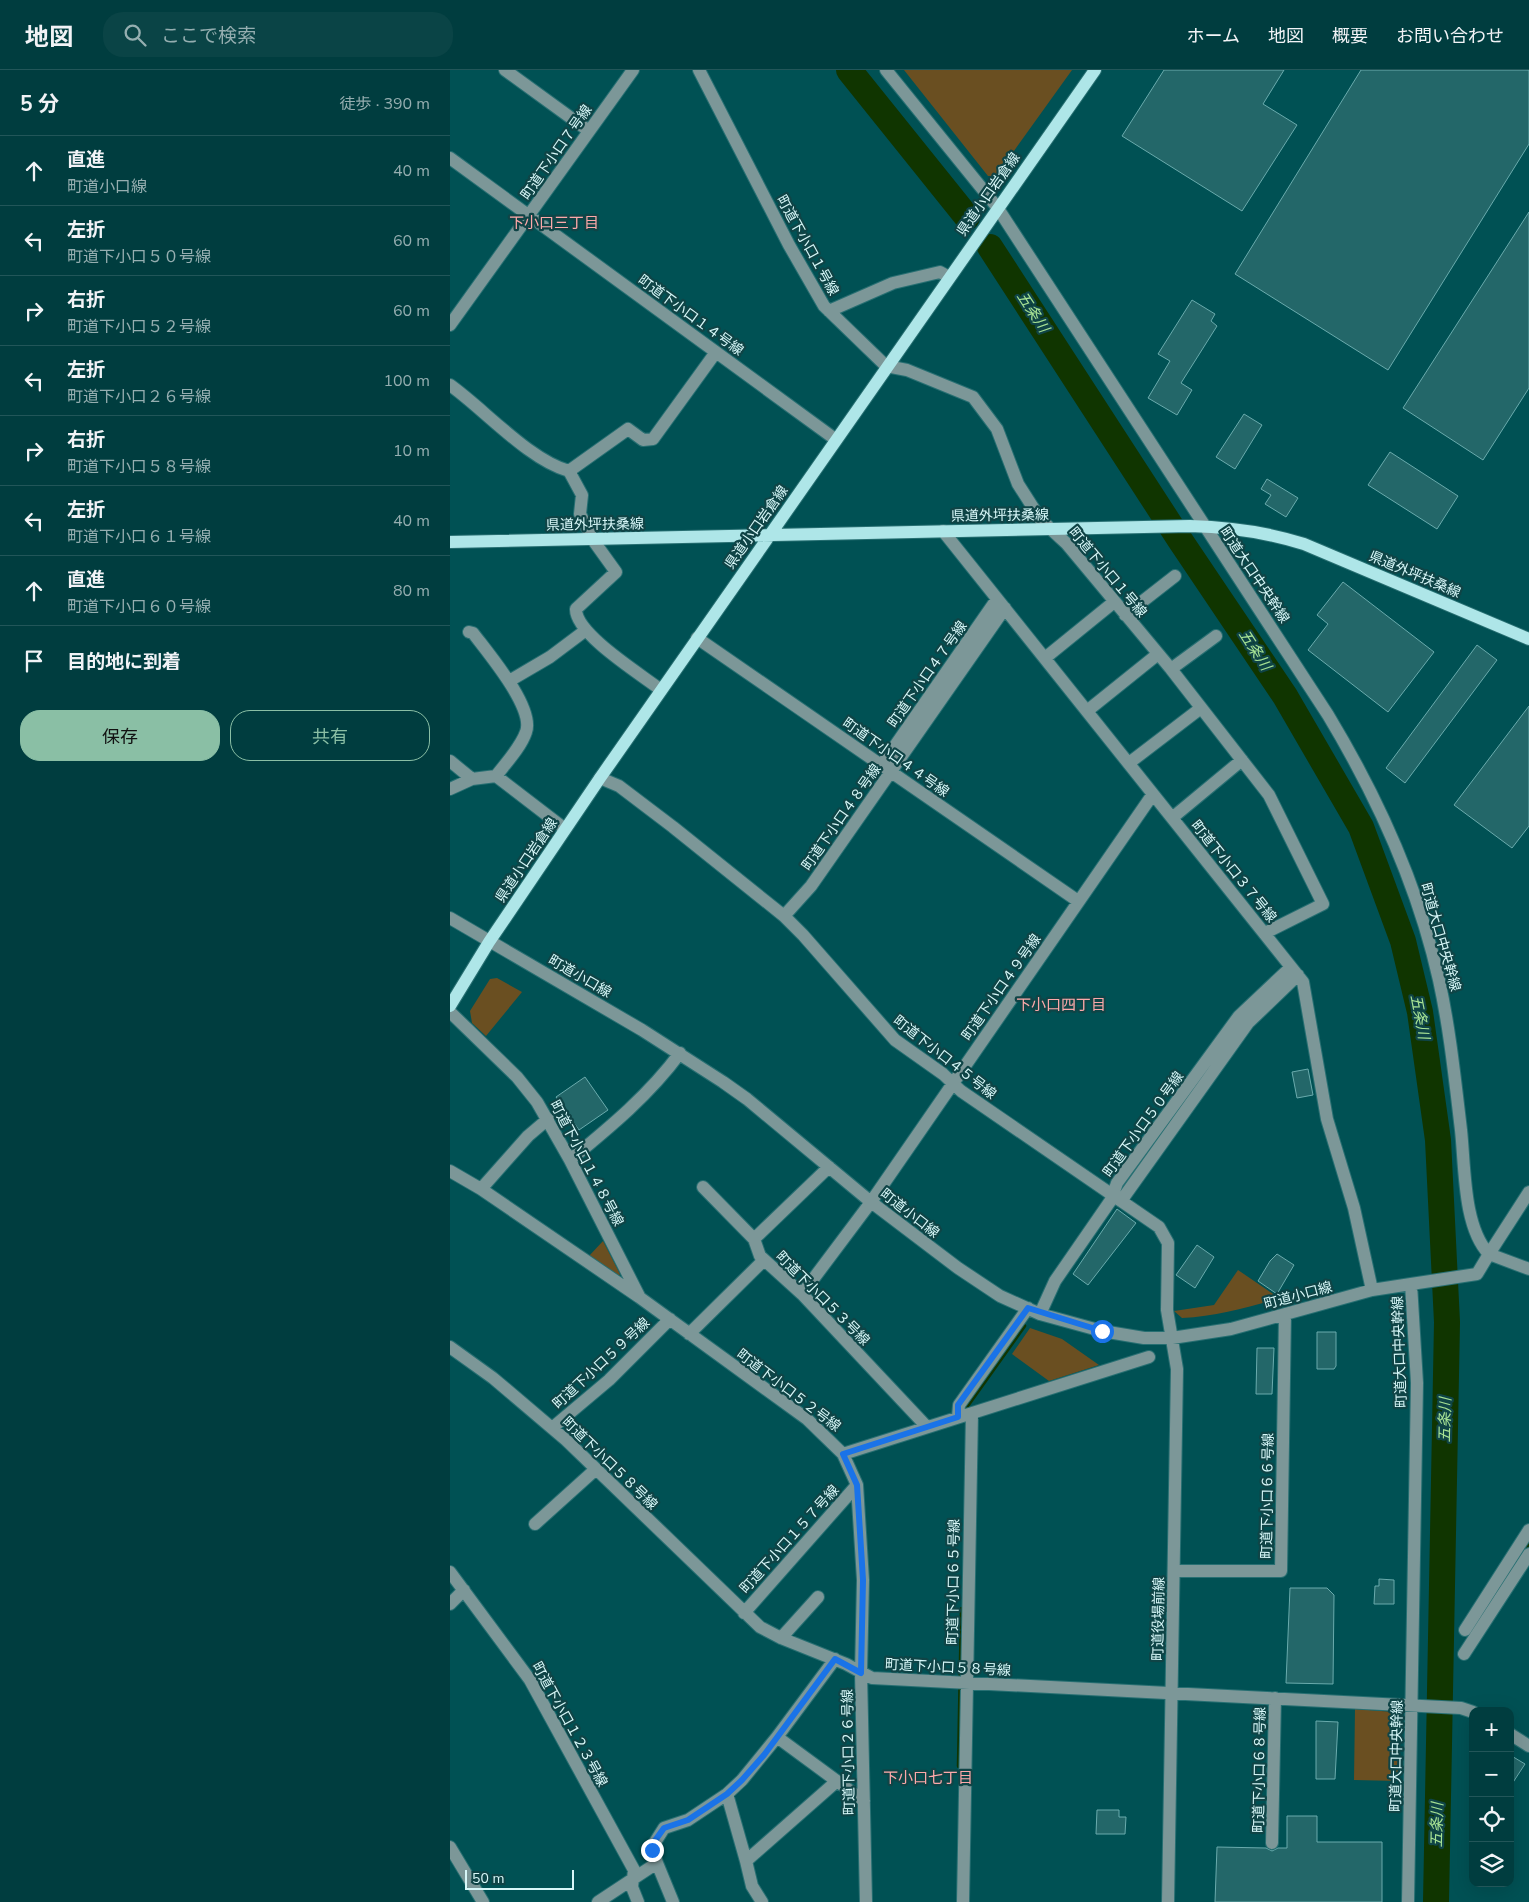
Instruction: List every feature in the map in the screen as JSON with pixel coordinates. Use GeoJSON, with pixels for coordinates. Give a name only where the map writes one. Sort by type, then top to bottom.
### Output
{"type":"FeatureCollection","features":[{"type":"Feature","properties":{"kind":"main road","name":"県道小口岩倉線"},"geometry":{"type":"LineString","coordinates":[[450,1006],[489,942],[600,778],[835,438],[1094,70]]}},
{"type":"Feature","properties":{"kind":"main road","name":"県道外坪扶桑線"},"geometry":{"type":"LineString","coordinates":[[450,542],[1190,526],[1254,530],[1304,544],[1529,639]]}},
{"type":"Feature","properties":{"kind":"street"},"geometry":{"type":"LineString","coordinates":[[505,70],[589,130]]}},
{"type":"Feature","properties":{"kind":"street","name":"町道下小口７号線"},"geometry":{"type":"LineString","coordinates":[[450,325],[633,70]]}},
{"type":"Feature","properties":{"kind":"street","name":"町道下小口１号線"},"geometry":{"type":"LineString","coordinates":[[699,70],[789,245],[829,311],[886,366],[907,370],[973,397],[997,429],[1018,484],[1041,520],[1066,543],[1158,654],[1268,795],[1323,904],[1265,933]]}},
{"type":"Feature","properties":{"kind":"street","name":"町道大口中央幹線"},"geometry":{"type":"LineString","coordinates":[[886,70],[997,207],[1343,740],[1371,791],[1406,871],[1430,943],[1445,1013],[1470,1216],[1482,1246],[1489,1254],[1477,1274],[1411,1284],[1417,1383],[1416,1706],[1408,1902]]}},
{"type":"Feature","properties":{"kind":"street","name":"町道下小口１４号線"},"geometry":{"type":"LineString","coordinates":[[450,158],[835,438]]}},
{"type":"Feature","properties":{"kind":"street"},"geometry":{"type":"LineString","coordinates":[[829,311],[893,283],[940,272],[948,277]]}},
{"type":"Feature","properties":{"kind":"street"},"geometry":{"type":"LineString","coordinates":[[570,471],[628,430],[643,440],[653,439],[716,352]]}},
{"type":"Feature","properties":{"kind":"street"},"geometry":{"type":"LineString","coordinates":[[450,385],[523,445],[559,468],[570,471],[582,495],[580,514],[592,540],[616,572],[576,609],[576,615],[586,630],[608,651],[661,690]]}},
{"type":"Feature","properties":{"kind":"street","name":"町道下小口３７号線"},"geometry":{"type":"LineString","coordinates":[[943,531],[1304,982],[1327,1119],[1354,1208],[1372,1290]]}},
{"type":"Feature","properties":{"kind":"street"},"geometry":{"type":"LineString","coordinates":[[1125,615],[1175,576]]}},
{"type":"Feature","properties":{"kind":"street"},"geometry":{"type":"LineString","coordinates":[[1045,658],[1114,602]]}},
{"type":"Feature","properties":{"kind":"street","name":"町道下小口４７号線"},"geometry":{"type":"LineString","coordinates":[[886,769],[1001,604]]}},
{"type":"Feature","properties":{"kind":"street"},"geometry":{"type":"LineString","coordinates":[[509,682],[550,657],[586,630]]}},
{"type":"Feature","properties":{"kind":"street"},"geometry":{"type":"LineString","coordinates":[[469,632],[474,633],[509,682],[528,721],[526,733],[496,776]]}},
{"type":"Feature","properties":{"kind":"street"},"geometry":{"type":"LineString","coordinates":[[1171,670],[1216,636]]}},
{"type":"Feature","properties":{"kind":"street","name":"町道下小口４４号線"},"geometry":{"type":"LineString","coordinates":[[697,638],[1078,901]]}},
{"type":"Feature","properties":{"kind":"street"},"geometry":{"type":"LineString","coordinates":[[1087,711],[1158,654]]}},
{"type":"Feature","properties":{"kind":"street"},"geometry":{"type":"LineString","coordinates":[[1128,763],[1201,708]]}},
{"type":"Feature","properties":{"kind":"street"},"geometry":{"type":"LineString","coordinates":[[1172,818],[1242,760]]}},
{"type":"Feature","properties":{"kind":"street"},"geometry":{"type":"LineString","coordinates":[[450,761],[472,779]]}},
{"type":"Feature","properties":{"kind":"street","name":"町道下小口４８号線"},"geometry":{"type":"LineString","coordinates":[[784,916],[811,886],[886,769]]}},
{"type":"Feature","properties":{"kind":"street"},"geometry":{"type":"LineString","coordinates":[[450,789],[472,779],[496,776],[565,829]]}},
{"type":"Feature","properties":{"kind":"street","name":"町道下小口４５号線"},"geometry":{"type":"LineString","coordinates":[[600,778],[619,786],[784,916],[803,934],[894,1040],[1159,1227],[1168,1243],[1167,1310],[1172,1338]]}},
{"type":"Feature","properties":{"kind":"street","name":"町道下小口４９号線"},"geometry":{"type":"LineString","coordinates":[[802,1294],[871,1202],[1153,794]]}},
{"type":"Feature","properties":{"kind":"street","name":"町道小口線"},"geometry":{"type":"LineString","coordinates":[[450,918],[680,1053],[747,1099],[871,1202],[975,1281],[1000,1296],[1034,1311],[1102,1331],[1144,1338],[1172,1338],[1231,1330],[1372,1290],[1411,1284]]}},
{"type":"Feature","properties":{"kind":"street"},"geometry":{"type":"LineString","coordinates":[[1116,1198],[1248,1023],[1295,971]]}},
{"type":"Feature","properties":{"kind":"street","name":"町道下小口５０号線"},"geometry":{"type":"LineString","coordinates":[[958,1417],[958,1405],[1034,1311],[1111,1200],[1116,1198],[1117,1183],[1239,1016],[1295,971]]}},
{"type":"Feature","properties":{"kind":"street","name":"町道下小口１４８号線"},"geometry":{"type":"LineString","coordinates":[[450,1012],[517,1076],[548,1119],[639,1296]]}},
{"type":"Feature","properties":{"kind":"street"},"geometry":{"type":"LineString","coordinates":[[570,1160],[631,1109],[665,1073],[680,1053]]}},
{"type":"Feature","properties":{"kind":"street"},"geometry":{"type":"LineString","coordinates":[[481,1189],[528,1136],[548,1119]]}},
{"type":"Feature","properties":{"kind":"street"},"geometry":{"type":"LineString","coordinates":[[754,1239],[829,1167]]}},
{"type":"Feature","properties":{"kind":"street","name":"町道下小口５２号線"},"geometry":{"type":"LineString","coordinates":[[450,1171],[481,1189],[639,1296],[807,1420],[843,1454]]}},
{"type":"Feature","properties":{"kind":"street","name":"町道下小口５３号線"},"geometry":{"type":"LineString","coordinates":[[703,1188],[754,1239],[764,1260],[802,1294],[927,1427]]}},
{"type":"Feature","properties":{"kind":"street"},"geometry":{"type":"LineString","coordinates":[[1529,1192],[1489,1254],[1529,1270]]}},
{"type":"Feature","properties":{"kind":"street"},"geometry":{"type":"LineString","coordinates":[[689,1334],[764,1260]]}},
{"type":"Feature","properties":{"kind":"street","name":"町道下小口６６号線"},"geometry":{"type":"LineString","coordinates":[[1174,1570],[1281,1572],[1285,1314]]}},
{"type":"Feature","properties":{"kind":"street","name":"町道下小口５９号線"},"geometry":{"type":"LineString","coordinates":[[552,1428],[609,1380],[670,1320]]}},
{"type":"Feature","properties":{"kind":"street","name":"町道役場前線"},"geometry":{"type":"LineString","coordinates":[[1168,1902],[1177,1369],[1172,1338]]}},
{"type":"Feature","properties":{"kind":"street","name":"町道下小口５８号線"},"geometry":{"type":"LineString","coordinates":[[450,1347],[493,1378],[552,1428],[760,1627],[781,1638],[835,1659],[872,1678],[1275,1698],[1467,1710]]}},
{"type":"Feature","properties":{"kind":"street"},"geometry":{"type":"LineString","coordinates":[[843,1454],[1149,1357]]}},
{"type":"Feature","properties":{"kind":"street","name":"町道下小口６５号線"},"geometry":{"type":"LineString","coordinates":[[963,1902],[972,1413]]}},
{"type":"Feature","properties":{"kind":"street","name":"町道下小口２６号線"},"geometry":{"type":"LineString","coordinates":[[843,1454],[857,1485],[863,1580],[861,1673],[866,1902]]}},
{"type":"Feature","properties":{"kind":"street"},"geometry":{"type":"LineString","coordinates":[[535,1524],[596,1469]]}},
{"type":"Feature","properties":{"kind":"street","name":"町道下小口１５７号線"},"geometry":{"type":"LineString","coordinates":[[744,1613],[857,1485]]}},
{"type":"Feature","properties":{"kind":"street"},"geometry":{"type":"LineString","coordinates":[[1465,1630],[1529,1530]]}},
{"type":"Feature","properties":{"kind":"street"},"geometry":{"type":"LineString","coordinates":[[1464,1654],[1529,1554]]}},
{"type":"Feature","properties":{"kind":"street","name":"町道下小口１２３号線"},"geometry":{"type":"LineString","coordinates":[[450,1572],[530,1680],[561,1740],[634,1870],[632,1886],[638,1902]]}},
{"type":"Feature","properties":{"kind":"street"},"geometry":{"type":"LineString","coordinates":[[450,1604],[464,1590]]}},
{"type":"Feature","properties":{"kind":"street"},"geometry":{"type":"LineString","coordinates":[[781,1638],[818,1597]]}},
{"type":"Feature","properties":{"kind":"street"},"geometry":{"type":"LineString","coordinates":[[673,1902],[652,1848],[664,1828],[688,1820],[727,1794],[742,1780],[777,1737],[835,1659]]}},
{"type":"Feature","properties":{"kind":"street","name":"町道下小口６８号線"},"geometry":{"type":"LineString","coordinates":[[1272,1843],[1275,1698]]}},
{"type":"Feature","properties":{"kind":"street"},"geometry":{"type":"LineString","coordinates":[[777,1737],[864,1801]]}},
{"type":"Feature","properties":{"kind":"street"},"geometry":{"type":"LineString","coordinates":[[1514,1737],[1529,1746]]}},
{"type":"Feature","properties":{"kind":"street"},"geometry":{"type":"LineString","coordinates":[[746,1861],[837,1781]]}},
{"type":"Feature","properties":{"kind":"street"},"geometry":{"type":"LineString","coordinates":[[727,1794],[752,1886],[762,1902]]}},
{"type":"Feature","properties":{"kind":"street"},"geometry":{"type":"LineString","coordinates":[[450,1847],[483,1902]]}},
{"type":"Feature","properties":{"kind":"street"},"geometry":{"type":"LineString","coordinates":[[598,1902],[657,1863]]}},
{"type":"Feature","properties":{"kind":"shaded area"},"geometry":{"type":"Polygon","coordinates":[[[904,70],[1072,70],[996,176],[988,176],[904,70]]]}},
{"type":"Feature","properties":{"kind":"shaded area"},"geometry":{"type":"Polygon","coordinates":[[[497,978],[522,992],[486,1036],[472,1023],[470,1011],[490,979],[497,978]]]}},
{"type":"Feature","properties":{"kind":"shaded area"},"geometry":{"type":"Polygon","coordinates":[[[603,1241],[620,1274],[619,1276],[589,1256],[603,1241]]]}},
{"type":"Feature","properties":{"kind":"shaded area"},"geometry":{"type":"Polygon","coordinates":[[[1238,1270],[1279,1298],[1231,1311],[1195,1317],[1182,1318],[1174,1311],[1214,1305],[1238,1270]]]}},
{"type":"Feature","properties":{"kind":"shaded area"},"geometry":{"type":"Polygon","coordinates":[[[1030,1328],[1062,1339],[1099,1365],[1049,1381],[1012,1354],[1030,1328]]]}},
{"type":"Feature","properties":{"kind":"shaded area"},"geometry":{"type":"Polygon","coordinates":[[[1355,1709],[1394,1712],[1399,1717],[1398,1781],[1354,1780],[1355,1709]]]}},
{"type":"Feature","properties":{"kind":"building"},"geometry":{"type":"Polygon","coordinates":[[[1164,70],[1284,70],[1263,104],[1297,125],[1242,211],[1122,136],[1164,70]]]}},
{"type":"Feature","properties":{"kind":"building"},"geometry":{"type":"Polygon","coordinates":[[[1361,70],[1529,70],[1529,144],[1388,370],[1235,274],[1361,70]]]}},
{"type":"Feature","properties":{"kind":"building"},"geometry":{"type":"Polygon","coordinates":[[[1529,212],[1529,388],[1483,460],[1403,408],[1529,212]]]}},
{"type":"Feature","properties":{"kind":"building"},"geometry":{"type":"Polygon","coordinates":[[[1192,300],[1215,314],[1211,321],[1217,326],[1181,383],[1192,390],[1177,415],[1148,398],[1170,361],[1158,354],[1192,300]]]}},
{"type":"Feature","properties":{"kind":"building"},"geometry":{"type":"Polygon","coordinates":[[[1244,414],[1262,425],[1235,469],[1216,457],[1244,414]]]}},
{"type":"Feature","properties":{"kind":"building"},"geometry":{"type":"Polygon","coordinates":[[[1390,452],[1458,496],[1437,529],[1368,485],[1390,452]]]}},
{"type":"Feature","properties":{"kind":"building"},"geometry":{"type":"Polygon","coordinates":[[[1267,479],[1298,498],[1286,517],[1265,504],[1271,495],[1261,489],[1267,479]]]}},
{"type":"Feature","properties":{"kind":"building"},"geometry":{"type":"Polygon","coordinates":[[[1343,582],[1434,652],[1388,712],[1308,650],[1328,624],[1317,615],[1343,582]]]}},
{"type":"Feature","properties":{"kind":"building"},"geometry":{"type":"Polygon","coordinates":[[[1477,645],[1497,660],[1405,783],[1386,768],[1477,645]]]}},
{"type":"Feature","properties":{"kind":"building"},"geometry":{"type":"Polygon","coordinates":[[[1529,706],[1529,826],[1512,848],[1454,805],[1529,706]]]}},
{"type":"Feature","properties":{"kind":"building"},"geometry":{"type":"Polygon","coordinates":[[[1308,1069],[1313,1095],[1297,1098],[1292,1072],[1308,1069]]]}},
{"type":"Feature","properties":{"kind":"building"},"geometry":{"type":"Polygon","coordinates":[[[585,1077],[608,1110],[579,1130],[556,1097],[585,1077]]]}},
{"type":"Feature","properties":{"kind":"building"},"geometry":{"type":"Polygon","coordinates":[[[1117,1209],[1136,1223],[1088,1285],[1073,1274],[1117,1209]]]}},
{"type":"Feature","properties":{"kind":"building"},"geometry":{"type":"Polygon","coordinates":[[[1197,1245],[1214,1257],[1195,1288],[1176,1275],[1197,1245]]]}},
{"type":"Feature","properties":{"kind":"building"},"geometry":{"type":"Polygon","coordinates":[[[1277,1254],[1294,1265],[1277,1294],[1258,1281],[1270,1261],[1277,1254]]]}},
{"type":"Feature","properties":{"kind":"building"},"geometry":{"type":"Polygon","coordinates":[[[1317,1332],[1336,1332],[1336,1366],[1334,1369],[1317,1369],[1317,1332]]]}},
{"type":"Feature","properties":{"kind":"building"},"geometry":{"type":"Polygon","coordinates":[[[1257,1348],[1274,1348],[1272,1394],[1256,1394],[1257,1348]]]}},
{"type":"Feature","properties":{"kind":"building"},"geometry":{"type":"Polygon","coordinates":[[[1379,1579],[1394,1580],[1394,1604],[1374,1604],[1375,1586],[1379,1586],[1379,1579]]]}},
{"type":"Feature","properties":{"kind":"building"},"geometry":{"type":"Polygon","coordinates":[[[1290,1588],[1327,1588],[1334,1595],[1333,1684],[1286,1683],[1290,1588]]]}},
{"type":"Feature","properties":{"kind":"building"},"geometry":{"type":"Polygon","coordinates":[[[1316,1721],[1338,1722],[1335,1779],[1316,1779],[1316,1721]]]}},
{"type":"Feature","properties":{"kind":"building"},"geometry":{"type":"Polygon","coordinates":[[[1514,1757],[1525,1764],[1514,1781],[1514,1757]]]}},
{"type":"Feature","properties":{"kind":"building"},"geometry":{"type":"Polygon","coordinates":[[[1097,1810],[1119,1810],[1119,1817],[1126,1817],[1125,1834],[1096,1834],[1097,1810]]]}},
{"type":"Feature","properties":{"kind":"building"},"geometry":{"type":"Polygon","coordinates":[[[1287,1816],[1317,1816],[1317,1842],[1382,1842],[1382,1902],[1215,1902],[1217,1847],[1266,1848],[1272,1851],[1278,1848],[1287,1848],[1287,1816]]]}},
{"type":"Feature","properties":{"kind":"waterway","name":"五条川"},"geometry":{"type":"LineString","coordinates":[[849,70],[967,217]]}},
{"type":"Feature","properties":{"kind":"waterway","name":"五条川"},"geometry":{"type":"LineString","coordinates":[[990,247],[1180,540],[1285,696],[1361,827],[1403,941],[1420,1012],[1438,1140],[1447,1322],[1436,1902]]}},
{"type":"Feature","properties":{"kind":"waterway"},"geometry":{"type":"LineString","coordinates":[[1127,1182],[1169,1123]]}},
{"type":"Feature","properties":{"kind":"waterway"},"geometry":{"type":"LineString","coordinates":[[967,1414],[967,1406],[1024,1326]]}},
{"type":"Feature","properties":{"kind":"waterway"},"geometry":{"type":"LineString","coordinates":[[1516,1562],[1529,1542]]}},
{"type":"Feature","properties":{"kind":"waterway"},"geometry":{"type":"LineString","coordinates":[[959,1766],[962,1609]]}},
{"type":"Feature","properties":{"kind":"district","name":"下小口三丁目"},"geometry":{"type":"Point","coordinates":[554,223]}},
{"type":"Feature","properties":{"kind":"district","name":"下小口四丁目"},"geometry":{"type":"Point","coordinates":[1061,1005]}},
{"type":"Feature","properties":{"kind":"district","name":"下小口七丁目"},"geometry":{"type":"Point","coordinates":[928,1778]}},
{"type":"Feature","properties":{"kind":"route"},"geometry":{"type":"LineString","coordinates":[[652,1850],[654,1842],[664,1828],[688,1820],[727,1794],[742,1780],[764,1755],[835,1659],[861,1673],[863,1580],[857,1485],[843,1454],[958,1417],[958,1405],[1028,1308],[1040,1314],[1102,1331]]}}]}
